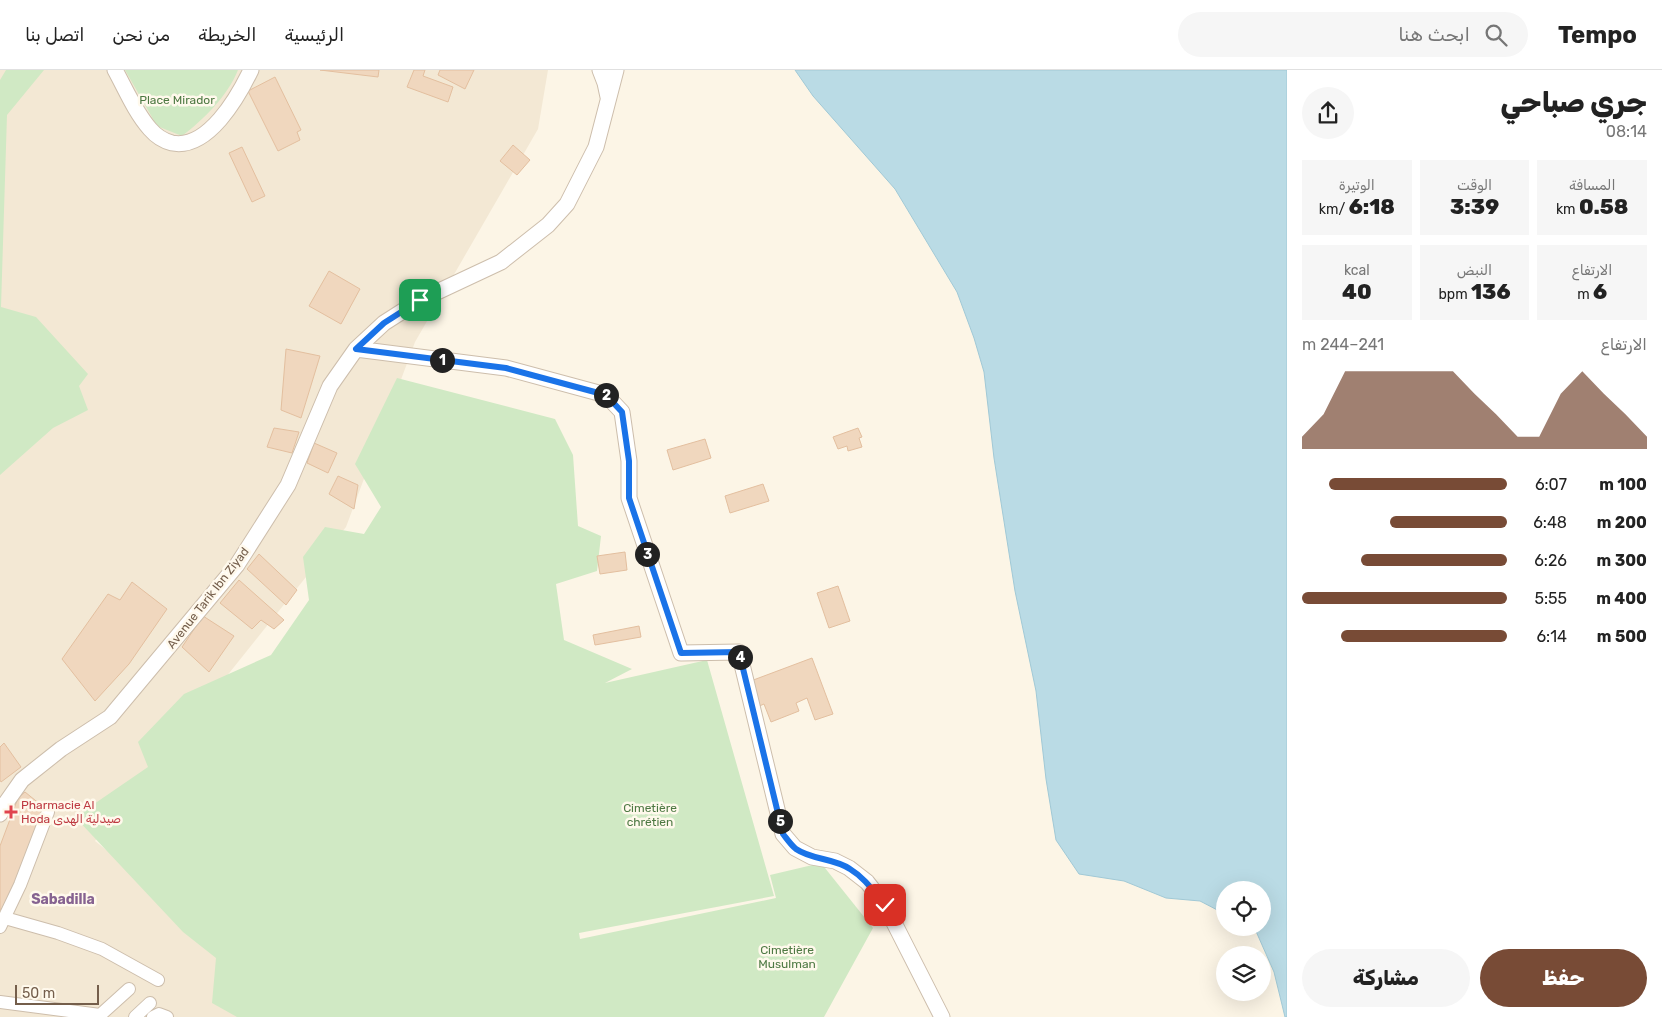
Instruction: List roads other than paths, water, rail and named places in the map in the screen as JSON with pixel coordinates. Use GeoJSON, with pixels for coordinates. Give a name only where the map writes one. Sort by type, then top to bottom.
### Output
{"type":"FeatureCollection","features":[{"type":"Feature","properties":{"kind":"street"},"geometry":{"type":"LineString","coordinates":[[115,70],[151,131],[164,141],[180,144],[195,140],[212,128],[231,106],[251,70]]}},
{"type":"Feature","properties":{"kind":"street"},"geometry":{"type":"LineString","coordinates":[[600,70],[605,83],[608,101]]}},
{"type":"Feature","properties":{"kind":"street","name":"Avenue Tarik Ibn Ziyad"},"geometry":{"type":"LineString","coordinates":[[0,814],[2,807],[22,780],[61,749],[110,717],[237,565],[288,485],[330,386],[356,349],[384,323],[420,300],[501,262],[548,225],[567,204],[596,147],[614,71]]}},
{"type":"Feature","properties":{"kind":"street"},"geometry":{"type":"LineString","coordinates":[[356,349],[506,368],[606,395],[622,412],[629,461],[629,498],[681,653],[739,652],[783,834],[795,848],[812,856],[849,868],[867,882],[885,905],[942,1017]]}},
{"type":"Feature","properties":{"kind":"street"},"geometry":{"type":"LineString","coordinates":[[48,812],[20,885],[2,922],[58,933],[102,949],[158,980]]}},
{"type":"Feature","properties":{"kind":"street"},"geometry":{"type":"LineString","coordinates":[[0,1002],[99,1016],[129,989]]}},
{"type":"Feature","properties":{"kind":"street"},"geometry":{"type":"LineString","coordinates":[[135,1017],[150,1003]]}},
{"type":"Feature","properties":{"kind":"street"},"geometry":{"type":"LineString","coordinates":[[152,1017],[159,1014],[167,1017]]}},
{"type":"Feature","properties":{"kind":"water"},"geometry":{"type":"Polygon","coordinates":[[[795,70],[1287,70],[1287,1017],[1285,1017],[1271,965],[1271,946],[1263,946],[1258,936],[1271,936],[1271,881],[1216,881],[1216,909],[1200,901],[1166,898],[1124,881],[1079,874],[1056,840],[1046,779],[1036,691],[1015,591],[994,458],[984,372],[974,338],[957,292],[895,189],[813,96],[795,70]]]}},
{"type":"Feature","properties":{"kind":"place","name":"Pharmacie Al Hoda صيدلية الهدى"},"geometry":{"type":"Point","coordinates":[11,812]}},
{"type":"Feature","properties":{"kind":"district","name":"Sabadilla"},"geometry":{"type":"Point","coordinates":[63,899]}},
{"type":"Feature","properties":{"kind":"park label","name":"Place Mirador"},"geometry":{"type":"Point","coordinates":[177,100]}},
{"type":"Feature","properties":{"kind":"park label","name":"Cimetière chrétien"},"geometry":{"type":"Point","coordinates":[650,815]}},
{"type":"Feature","properties":{"kind":"park label","name":"Cimetière Musulman"},"geometry":{"type":"Point","coordinates":[787,957]}}]}
